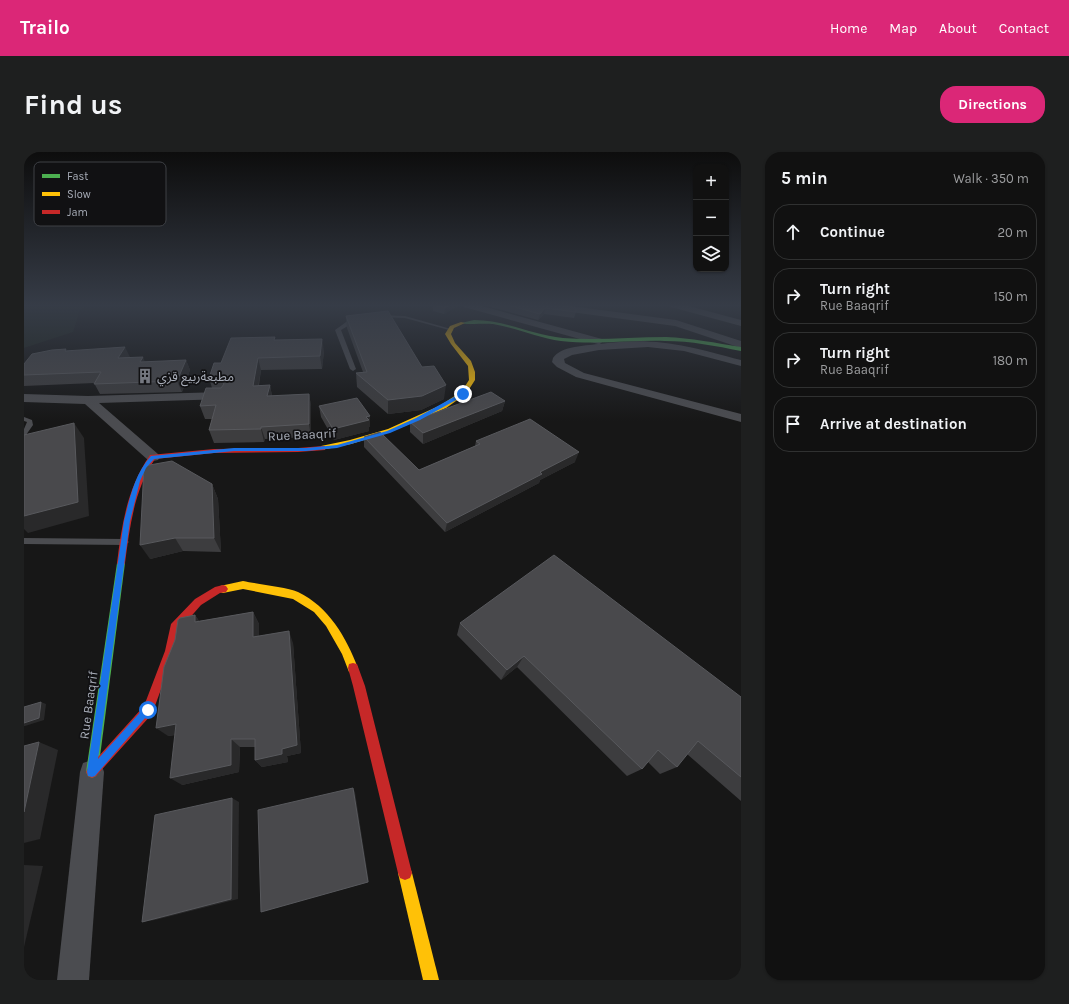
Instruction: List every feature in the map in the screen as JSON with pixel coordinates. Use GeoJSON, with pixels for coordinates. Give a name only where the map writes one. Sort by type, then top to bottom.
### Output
{"type":"FeatureCollection","features":[{"type":"Feature","properties":{"kind":"street","name":"Rue Baaqrif"},"geometry":{"type":"LineString","coordinates":[[92,772],[127,521],[138,481],[144,467],[153,457],[234,450],[306,450],[337,446],[365,439],[406,424],[446,405],[463,394],[470,385],[474,376],[472,366],[452,344]]}},
{"type":"Feature","properties":{"kind":"street"},"geometry":{"type":"LineString","coordinates":[[741,363],[684,348],[647,344],[629,344],[591,348],[562,354],[558,358],[558,362],[561,365],[580,375],[741,418]]}},
{"type":"Feature","properties":{"kind":"street"},"geometry":{"type":"LineString","coordinates":[[724,344],[741,345]]}},
{"type":"Feature","properties":{"kind":"street"},"geometry":{"type":"LineString","coordinates":[[24,398],[88,400],[221,396]]}},
{"type":"Feature","properties":{"kind":"street"},"geometry":{"type":"LineString","coordinates":[[88,400],[153,457]]}},
{"type":"Feature","properties":{"kind":"street"},"geometry":{"type":"LineString","coordinates":[[72,980],[92,772],[148,710],[170,652],[175,627],[198,602],[218,590],[243,585],[295,595],[317,609],[330,623],[347,652],[357,679],[369,722],[397,847],[431,980]]}},
{"type":"Feature","properties":{"kind":"lane"},"geometry":{"type":"LineString","coordinates":[[343,344],[353,369]]}},
{"type":"Feature","properties":{"kind":"lane"},"geometry":{"type":"LineString","coordinates":[[24,419],[30,422],[30,425],[24,434]]}},
{"type":"Feature","properties":{"kind":"lane"},"geometry":{"type":"LineString","coordinates":[[24,541],[125,542]]}},
{"type":"Feature","properties":{"kind":"shaded area"},"geometry":{"type":"Polygon","coordinates":[[[24,344],[37,344],[24,348],[24,344]]]}},
{"type":"Feature","properties":{"kind":"building"},"geometry":{"type":"Polygon","coordinates":[[[229,344],[321,344],[320,356],[258,358],[253,386],[270,385],[267,396],[309,394],[309,424],[261,427],[261,429],[209,430],[216,405],[200,406],[206,388],[221,388],[224,384],[221,379],[209,378],[214,363],[221,363],[229,344]]]}},
{"type":"Feature","properties":{"kind":"building"},"geometry":{"type":"Polygon","coordinates":[[[356,344],[408,344],[422,367],[434,366],[446,385],[422,396],[388,400],[356,373],[367,372],[356,344]]]}},
{"type":"Feature","properties":{"kind":"building"},"geometry":{"type":"Polygon","coordinates":[[[125,347],[118,358],[143,357],[140,362],[186,360],[177,381],[94,384],[101,372],[24,375],[24,364],[32,354],[52,350],[66,349],[65,351],[125,347]]]}},
{"type":"Feature","properties":{"kind":"building"},"geometry":{"type":"Polygon","coordinates":[[[491,392],[505,401],[423,433],[410,422],[491,392]]]}},
{"type":"Feature","properties":{"kind":"building"},"geometry":{"type":"Polygon","coordinates":[[[357,398],[370,416],[366,417],[369,420],[333,429],[319,406],[357,398]]]}},
{"type":"Feature","properties":{"kind":"building"},"geometry":{"type":"Polygon","coordinates":[[[530,419],[579,452],[540,472],[542,474],[447,523],[364,437],[380,432],[419,470],[480,444],[476,441],[530,419]]]}},
{"type":"Feature","properties":{"kind":"building"},"geometry":{"type":"Polygon","coordinates":[[[74,423],[78,502],[24,516],[24,435],[74,423]]]}},
{"type":"Feature","properties":{"kind":"building"},"geometry":{"type":"Polygon","coordinates":[[[172,461],[212,484],[214,538],[175,538],[140,545],[144,466],[172,461]]]}},
{"type":"Feature","properties":{"kind":"building"},"geometry":{"type":"Polygon","coordinates":[[[554,555],[741,697],[741,777],[698,741],[677,767],[658,750],[642,769],[524,656],[507,670],[460,623],[554,555]]]}},
{"type":"Feature","properties":{"kind":"building"},"geometry":{"type":"Polygon","coordinates":[[[253,612],[253,637],[289,631],[297,745],[282,749],[282,754],[255,760],[255,739],[231,739],[231,765],[170,778],[176,724],[156,728],[164,667],[175,640],[178,620],[180,618],[195,615],[195,622],[253,612]]]}},
{"type":"Feature","properties":{"kind":"building"},"geometry":{"type":"Polygon","coordinates":[[[41,702],[39,718],[24,723],[24,707],[41,702]]]}},
{"type":"Feature","properties":{"kind":"building"},"geometry":{"type":"Polygon","coordinates":[[[39,742],[24,812],[24,746],[39,742]]]}},
{"type":"Feature","properties":{"kind":"building"},"geometry":{"type":"Polygon","coordinates":[[[353,788],[368,882],[261,912],[258,810],[353,788]]]}},
{"type":"Feature","properties":{"kind":"building"},"geometry":{"type":"Polygon","coordinates":[[[232,798],[231,899],[142,922],[155,815],[232,798]]]}},
{"type":"Feature","properties":{"kind":"traffic: fast"},"geometry":{"type":"LineString","coordinates":[[712,344],[741,349]]}},
{"type":"Feature","properties":{"kind":"traffic: fast"},"geometry":{"type":"LineString","coordinates":[[92,772],[121,563]]}},
{"type":"Feature","properties":{"kind":"traffic: slow"},"geometry":{"type":"LineString","coordinates":[[323,448],[364,439],[391,430],[458,398],[469,387],[472,380],[472,372],[468,361],[453,344]]}},
{"type":"Feature","properties":{"kind":"traffic: slow"},"geometry":{"type":"LineString","coordinates":[[223,589],[243,585],[295,595],[317,609],[330,623],[347,652],[353,668]]}},
{"type":"Feature","properties":{"kind":"traffic: slow"},"geometry":{"type":"LineString","coordinates":[[405,873],[431,980]]}},
{"type":"Feature","properties":{"kind":"traffic: jam"},"geometry":{"type":"LineString","coordinates":[[121,563],[130,507],[139,481],[153,457],[214,451],[298,450],[323,448]]}},
{"type":"Feature","properties":{"kind":"traffic: jam"},"geometry":{"type":"LineString","coordinates":[[92,772],[148,710],[170,651],[175,627],[198,602],[218,590],[223,589]]}},
{"type":"Feature","properties":{"kind":"traffic: jam"},"geometry":{"type":"LineString","coordinates":[[353,668],[359,686],[405,873]]}},
{"type":"Feature","properties":{"kind":"place","name":"مطبعةربيع قزي"},"geometry":{"type":"Point","coordinates":[145,376]}},
{"type":"Feature","properties":{"kind":"route"},"geometry":{"type":"LineString","coordinates":[[148,710],[92,772],[127,521],[138,481],[144,467],[153,457],[234,450],[306,450],[337,446],[389,432],[446,405],[463,394]]}}]}
